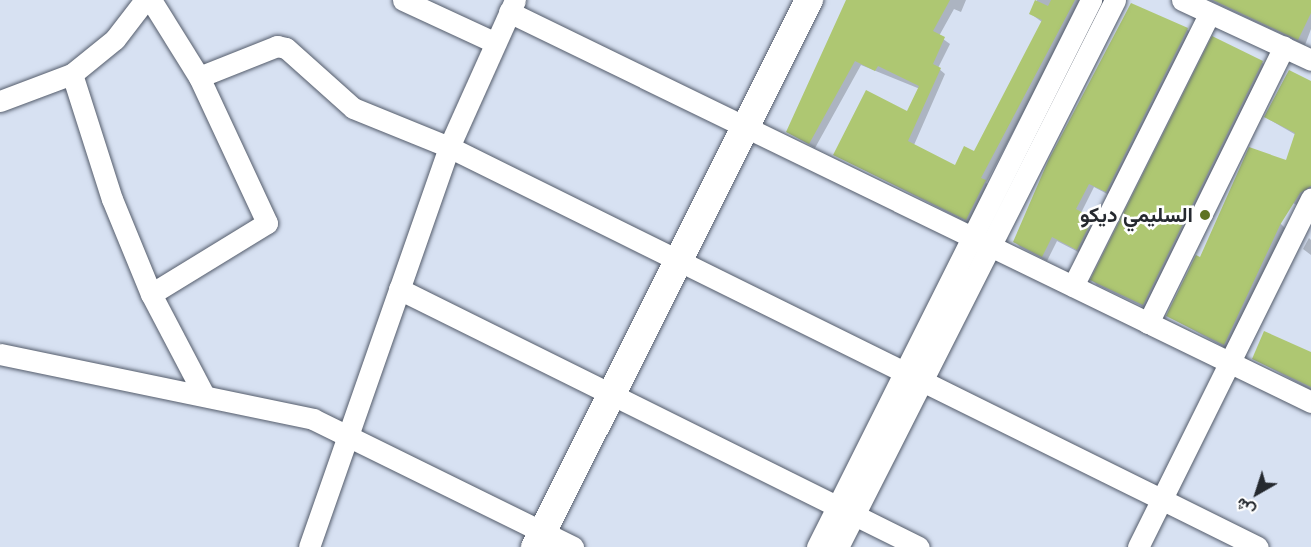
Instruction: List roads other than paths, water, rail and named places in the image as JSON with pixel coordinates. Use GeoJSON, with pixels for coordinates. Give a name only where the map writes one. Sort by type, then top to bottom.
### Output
{"type":"FeatureCollection","features":[{"type":"Feature","properties":{"kind":"main road"},"geometry":{"type":"LineString","coordinates":[[539,539],[809,0]]}},
{"type":"Feature","properties":{"kind":"street"},"geometry":{"type":"LineString","coordinates":[[0,101],[72,74],[115,39],[145,0]]}},
{"type":"Feature","properties":{"kind":"street"},"geometry":{"type":"LineString","coordinates":[[151,0],[199,77],[267,223],[152,294]]}},
{"type":"Feature","properties":{"kind":"street"},"geometry":{"type":"LineString","coordinates":[[403,0],[494,42]]}},
{"type":"Feature","properties":{"kind":"street"},"geometry":{"type":"LineString","coordinates":[[981,242],[1091,0]]}},
{"type":"Feature","properties":{"kind":"street"},"geometry":{"type":"LineString","coordinates":[[817,547],[846,511],[981,242],[1115,0]]}},
{"type":"Feature","properties":{"kind":"street"},"geometry":{"type":"LineString","coordinates":[[1182,0],[1209,15],[1311,60]]}},
{"type":"Feature","properties":{"kind":"street"},"geometry":{"type":"LineString","coordinates":[[309,547],[449,147],[512,6],[744,127],[1311,402]]}},
{"type":"Feature","properties":{"kind":"street"},"geometry":{"type":"LineString","coordinates":[[1073,286],[1209,15]]}},
{"type":"Feature","properties":{"kind":"street"},"geometry":{"type":"LineString","coordinates":[[199,77],[277,46],[286,48],[353,108],[449,147],[1258,547]]}},
{"type":"Feature","properties":{"kind":"street"},"geometry":{"type":"LineString","coordinates":[[1148,323],[1284,47]]}},
{"type":"Feature","properties":{"kind":"street"},"geometry":{"type":"LineString","coordinates":[[72,74],[112,199],[152,294],[203,393]]}},
{"type":"Feature","properties":{"kind":"street"},"geometry":{"type":"LineString","coordinates":[[1138,547],[1311,200]]}},
{"type":"Feature","properties":{"kind":"street"},"geometry":{"type":"LineString","coordinates":[[399,289],[919,547]]}},
{"type":"Feature","properties":{"kind":"street"},"geometry":{"type":"LineString","coordinates":[[0,354],[203,393],[350,434],[539,539],[573,547]]}},
{"type":"Feature","properties":{"kind":"street"},"geometry":{"type":"LineString","coordinates":[[838,547],[846,511]]}},
{"type":"Feature","properties":{"kind":"place","name":"السليمي ديكو"},"geometry":{"type":"Point","coordinates":[1205,215]}}]}
